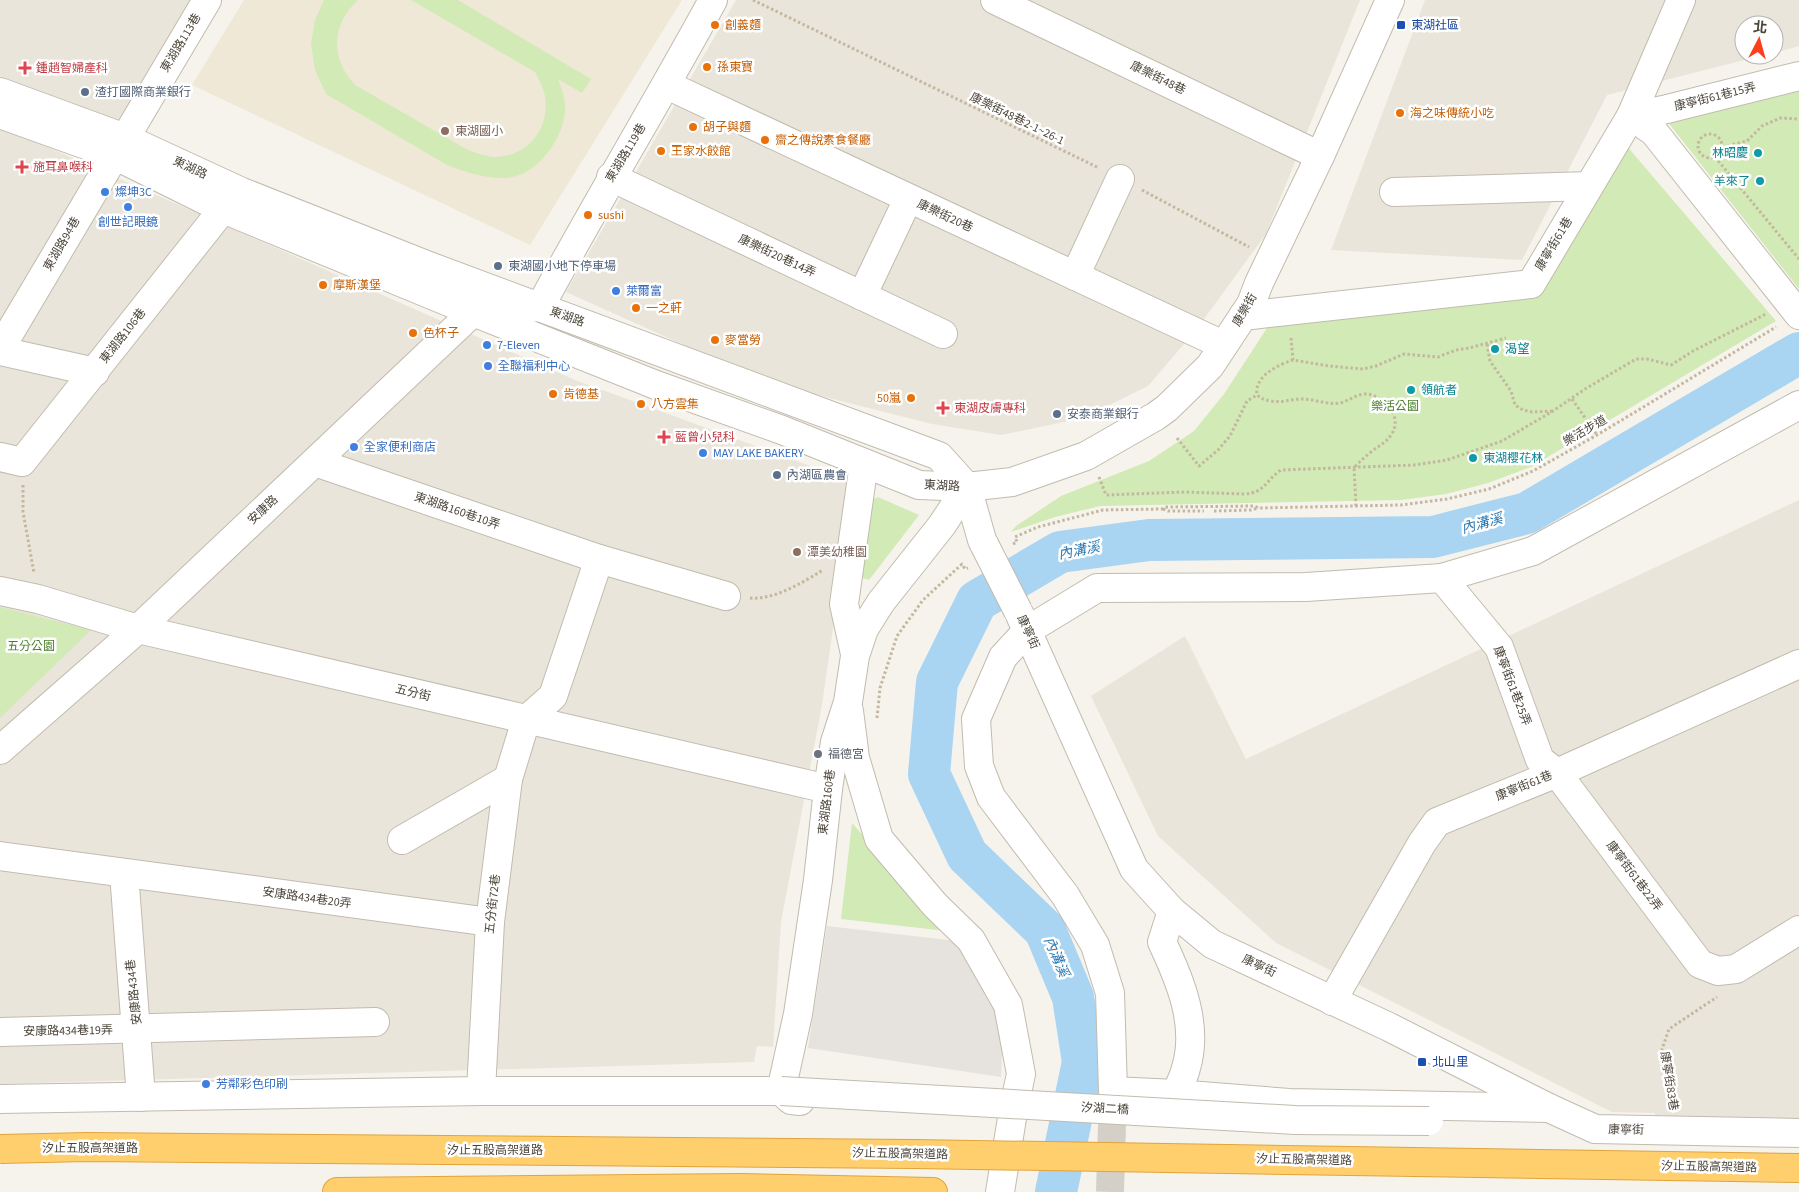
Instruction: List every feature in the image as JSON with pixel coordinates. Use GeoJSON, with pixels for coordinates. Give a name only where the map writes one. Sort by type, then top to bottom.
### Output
{"type":"FeatureCollection","features":[{"type":"Feature","properties":{"kind":"highway","name":"汐止五股高架道路"},"geometry":{"type":"LineString","coordinates":[[0,1149],[87,1147],[914,1154],[1799,1168]]}},
{"type":"Feature","properties":{"kind":"highway"},"geometry":{"type":"LineString","coordinates":[[337,1192],[740,1188],[933,1192]]}},
{"type":"Feature","properties":{"kind":"street","name":"東湖路113巷"},"geometry":{"type":"LineString","coordinates":[[119,146],[207,0]]}},
{"type":"Feature","properties":{"kind":"street","name":"東湖路119巷"},"geometry":{"type":"LineString","coordinates":[[540,307],[611,177],[667,85],[713,0]]}},
{"type":"Feature","properties":{"kind":"street","name":"康樂街48巷"},"geometry":{"type":"LineString","coordinates":[[995,0],[1320,156]]}},
{"type":"Feature","properties":{"kind":"street","name":"康樂街"},"geometry":{"type":"LineString","coordinates":[[967,487],[1012,482],[1086,456],[1156,416],[1210,366],[1251,304],[1390,0]]}},
{"type":"Feature","properties":{"kind":"street","name":"康寧街61巷"},"geometry":{"type":"LineString","coordinates":[[1243,316],[1531,284],[1630,116],[1681,0]]}},
{"type":"Feature","properties":{"kind":"street","name":"康寧街61巷15弄"},"geometry":{"type":"LineString","coordinates":[[1630,116],[1663,110],[1799,76]]}},
{"type":"Feature","properties":{"kind":"street","name":"康樂街20巷"},"geometry":{"type":"LineString","coordinates":[[667,85],[1223,345]]}},
{"type":"Feature","properties":{"kind":"street","name":"東湖路"},"geometry":{"type":"LineString","coordinates":[[0,92],[119,146],[540,307],[939,456],[967,487]]}},
{"type":"Feature","properties":{"kind":"street","name":"東湖路"},"geometry":{"type":"LineString","coordinates":[[0,114],[119,146],[223,209],[472,312],[656,385],[782,430],[919,485],[967,487]]}},
{"type":"Feature","properties":{"kind":"street"},"geometry":{"type":"LineString","coordinates":[[1630,116],[1654,132],[1791,313]]}},
{"type":"Feature","properties":{"kind":"street","name":"東湖路94巷"},"geometry":{"type":"LineString","coordinates":[[0,350],[119,146]]}},
{"type":"Feature","properties":{"kind":"street","name":"康樂街20巷14弄"},"geometry":{"type":"LineString","coordinates":[[611,177],[943,334]]}},
{"type":"Feature","properties":{"kind":"street"},"geometry":{"type":"LineString","coordinates":[[1075,276],[1120,179]]}},
{"type":"Feature","properties":{"kind":"street"},"geometry":{"type":"LineString","coordinates":[[1394,192],[1589,186]]}},
{"type":"Feature","properties":{"kind":"street"},"geometry":{"type":"LineString","coordinates":[[862,296],[908,199]]}},
{"type":"Feature","properties":{"kind":"street","name":"東湖路106巷"},"geometry":{"type":"LineString","coordinates":[[11,460],[95,372],[223,209]]}},
{"type":"Feature","properties":{"kind":"street"},"geometry":{"type":"LineString","coordinates":[[472,312],[540,307]]}},
{"type":"Feature","properties":{"kind":"street","name":"安康路"},"geometry":{"type":"LineString","coordinates":[[0,750],[138,629],[472,312]]}},
{"type":"Feature","properties":{"kind":"street"},"geometry":{"type":"LineString","coordinates":[[0,350],[95,372]]}},
{"type":"Feature","properties":{"kind":"street"},"geometry":{"type":"LineString","coordinates":[[1549,1108],[1289,1103],[1113,1091],[1110,993],[1095,945],[1065,895],[991,797],[979,766],[976,719],[1003,657],[1023,620],[1097,588],[1306,587],[1442,578],[1533,551],[1799,405]]}},
{"type":"Feature","properties":{"kind":"street","name":"東湖路160巷10弄"},"geometry":{"type":"LineString","coordinates":[[315,462],[599,560],[726,596]]}},
{"type":"Feature","properties":{"kind":"street"},"geometry":{"type":"LineString","coordinates":[[855,656],[844,604],[864,463]]}},
{"type":"Feature","properties":{"kind":"street","name":"康寧街"},"geometry":{"type":"LineString","coordinates":[[967,487],[982,540],[1023,620],[1134,869],[1172,911],[1212,944],[1389,1027],[1549,1108],[1595,1129],[1799,1133]]}},
{"type":"Feature","properties":{"kind":"street","name":"東湖路160巷"},"geometry":{"type":"LineString","coordinates":[[781,1091],[798,1014],[818,880],[835,742],[848,702],[855,656],[864,629],[881,602],[942,525],[967,487]]}},
{"type":"Feature","properties":{"kind":"street"},"geometry":{"type":"LineString","coordinates":[[526,720],[552,696],[599,560]]}},
{"type":"Feature","properties":{"kind":"street","name":"康寧街61巷25弄"},"geometry":{"type":"LineString","coordinates":[[1442,578],[1499,647],[1540,760],[1557,773]]}},
{"type":"Feature","properties":{"kind":"street","name":"五分街"},"geometry":{"type":"LineString","coordinates":[[0,591],[38,599],[138,629],[828,789]]}},
{"type":"Feature","properties":{"kind":"street","name":"康寧街61巷"},"geometry":{"type":"LineString","coordinates":[[1332,1001],[1422,843],[1438,822],[1557,773],[1799,664]]}},
{"type":"Feature","properties":{"kind":"street"},"geometry":{"type":"LineString","coordinates":[[848,702],[855,758],[879,839],[935,905],[971,940],[1008,1005],[1021,1074],[1000,1192]]}},
{"type":"Feature","properties":{"kind":"street","name":"五分街72巷"},"geometry":{"type":"LineString","coordinates":[[481,1091],[490,922],[508,779],[526,720]]}},
{"type":"Feature","properties":{"kind":"street","name":"康寧街61巷22弄"},"geometry":{"type":"LineString","coordinates":[[1557,773],[1700,964],[1718,971]]}},
{"type":"Feature","properties":{"kind":"street"},"geometry":{"type":"LineString","coordinates":[[402,840],[508,779]]}},
{"type":"Feature","properties":{"kind":"street"},"geometry":{"type":"LineString","coordinates":[[0,856],[124,873]]}},
{"type":"Feature","properties":{"kind":"street","name":"安康路434巷20弄"},"geometry":{"type":"LineString","coordinates":[[124,873],[490,922]]}},
{"type":"Feature","properties":{"kind":"street","name":"安康路434巷"},"geometry":{"type":"LineString","coordinates":[[124,873],[136,1030],[375,1022]]}},
{"type":"Feature","properties":{"kind":"street"},"geometry":{"type":"LineString","coordinates":[[1172,911],[1162,942],[1179,979],[1186,1006],[1191,1040],[1186,1068],[1176,1094]]}},
{"type":"Feature","properties":{"kind":"street"},"geometry":{"type":"LineString","coordinates":[[1718,971],[1736,969],[1799,930]]}},
{"type":"Feature","properties":{"kind":"street"},"geometry":{"type":"LineString","coordinates":[[136,1030],[140,1097]]}},
{"type":"Feature","properties":{"kind":"street","name":"安康路434巷19弄"},"geometry":{"type":"LineString","coordinates":[[0,1032],[136,1030]]}},
{"type":"Feature","properties":{"kind":"street","name":"汐湖二橋"},"geometry":{"type":"LineString","coordinates":[[0,1099],[481,1091],[781,1091],[1295,1120],[1429,1121],[1595,1129]]}},
{"type":"Feature","properties":{"kind":"street"},"geometry":{"type":"LineString","coordinates":[[781,1091],[791,1100],[1013,1112]]}},
{"type":"Feature","properties":{"kind":"path","name":"康樂街48巷2-1~26-1"},"geometry":{"type":"LineString","coordinates":[[753,0],[1120,179],[1271,258]]}},
{"type":"Feature","properties":{"kind":"path"},"geometry":{"type":"LineString","coordinates":[[1723,147],[1747,141],[1762,126],[1780,118],[1799,119]]}},
{"type":"Feature","properties":{"kind":"path"},"geometry":{"type":"LineString","coordinates":[[1712,133],[1722,141],[1723,147],[1715,157],[1709,158],[1699,150],[1698,144],[1706,134],[1712,133]]}},
{"type":"Feature","properties":{"kind":"path"},"geometry":{"type":"LineString","coordinates":[[1715,157],[1799,259]]}},
{"type":"Feature","properties":{"kind":"path"},"geometry":{"type":"LineString","coordinates":[[1099,477],[1106,495],[1185,492],[1244,494],[1260,491],[1273,475],[1281,470],[1414,465],[1447,460],[1502,441],[1636,359],[1646,359],[1671,365],[1693,351],[1791,313]]}},
{"type":"Feature","properties":{"kind":"path","name":"樂活步道"},"geometry":{"type":"LineString","coordinates":[[1260,508],[1410,504],[1447,499],[1489,489],[1533,471],[1597,435],[1791,313]]}},
{"type":"Feature","properties":{"kind":"path"},"geometry":{"type":"LineString","coordinates":[[1291,338],[1293,360]]}},
{"type":"Feature","properties":{"kind":"path"},"geometry":{"type":"LineString","coordinates":[[1257,395],[1262,379],[1276,365],[1293,360],[1363,369],[1404,354],[1438,357],[1456,350],[1506,338]]}},
{"type":"Feature","properties":{"kind":"path"},"geometry":{"type":"LineString","coordinates":[[1487,344],[1490,360],[1511,391],[1515,405],[1523,410],[1532,412],[1553,411]]}},
{"type":"Feature","properties":{"kind":"path"},"geometry":{"type":"LineString","coordinates":[[1257,395],[1263,400],[1272,401],[1282,402],[1303,399],[1337,403],[1366,394],[1374,396],[1391,407],[1394,415],[1392,434],[1354,468],[1356,506]]}},
{"type":"Feature","properties":{"kind":"path"},"geometry":{"type":"LineString","coordinates":[[1177,438],[1199,466],[1218,450],[1230,436],[1248,401],[1257,395]]}},
{"type":"Feature","properties":{"kind":"path"},"geometry":{"type":"LineString","coordinates":[[1572,399],[1597,435]]}},
{"type":"Feature","properties":{"kind":"path"},"geometry":{"type":"LineString","coordinates":[[11,460],[23,512],[38,599]]}},
{"type":"Feature","properties":{"kind":"path"},"geometry":{"type":"LineString","coordinates":[[1018,542],[1015,537],[1038,527],[1103,510],[1162,509],[1166,507],[1253,506],[1260,508]]}},
{"type":"Feature","properties":{"kind":"path"},"geometry":{"type":"LineString","coordinates":[[1214,511],[1260,508]]}},
{"type":"Feature","properties":{"kind":"path"},"geometry":{"type":"LineString","coordinates":[[1162,509],[1168,511],[1204,511]]}},
{"type":"Feature","properties":{"kind":"path"},"geometry":{"type":"LineString","coordinates":[[726,596],[756,599],[776,594],[803,582],[853,551]]}},
{"type":"Feature","properties":{"kind":"path"},"geometry":{"type":"LineString","coordinates":[[877,724],[880,688],[897,636],[923,600],[962,564],[965,569]]}},
{"type":"Feature","properties":{"kind":"path","name":"康寧街83巷"},"geometry":{"type":"LineString","coordinates":[[1675,1131],[1671,1091],[1662,1049],[1669,1029],[1716,998],[1718,971]]}},
{"type":"Feature","properties":{"kind":"shaded area"},"geometry":{"type":"Polygon","coordinates":[[[0,0],[198,0],[117,127],[0,76],[0,0]]]}},
{"type":"Feature","properties":{"kind":"shaded area","name":"東湖國小"},"geometry":{"type":"Polygon","coordinates":[[[244,0],[682,0],[530,245],[192,85],[244,0]]]}},
{"type":"Feature","properties":{"kind":"shaded area"},"geometry":{"type":"Polygon","coordinates":[[[736,0],[1360,0],[1266,234],[1196,330],[1148,386],[1083,418],[1001,435],[932,424],[766,382],[566,292],[736,0]]]}},
{"type":"Feature","properties":{"kind":"shaded area"},"geometry":{"type":"Polygon","coordinates":[[[1425,0],[1799,0],[1799,46],[1784,50],[1784,15],[1734,15],[1734,63],[1607,95],[1522,260],[1331,250],[1425,0]]]}},
{"type":"Feature","properties":{"kind":"shaded area"},"geometry":{"type":"Polygon","coordinates":[[[0,126],[575,380],[854,482],[822,705],[781,922],[773,1047],[757,1046],[754,1062],[0,1084],[0,126]]]}},
{"type":"Feature","properties":{"kind":"shaded area"},"geometry":{"type":"Polygon","coordinates":[[[1799,500],[1799,1121],[1655,1118],[1655,1113],[1612,1112],[1276,943],[1158,836],[1091,696],[1185,636],[1246,759],[1799,500]]]}},
{"type":"Feature","properties":{"kind":"shaded area"},"geometry":{"type":"Polygon","coordinates":[[[827,926],[957,941],[993,999],[1003,1031],[1001,1077],[808,1048],[827,926]]]}},
{"type":"Feature","properties":{"kind":"green space"},"geometry":{"type":"Polygon","coordinates":[[[324,0],[358,0],[343,20],[337,42],[341,64],[355,85],[468,150],[482,155],[507,156],[517,152],[534,139],[544,120],[546,109],[541,84],[535,72],[411,0],[458,0],[591,79],[582,93],[558,79],[565,103],[563,123],[553,145],[538,163],[518,175],[507,178],[484,176],[469,172],[447,165],[326,94],[315,70],[311,44],[315,20],[324,0]]]}},
{"type":"Feature","properties":{"kind":"green space"},"geometry":{"type":"Polygon","coordinates":[[[1799,87],[1799,289],[1667,121],[1799,87]]]}},
{"type":"Feature","properties":{"kind":"green space","name":"樂活公園"},"geometry":{"type":"Polygon","coordinates":[[[1626,145],[1776,321],[1531,467],[1488,483],[1446,494],[1401,500],[1100,506],[1055,517],[1011,532],[1016,526],[1061,496],[1149,461],[1194,431],[1224,394],[1267,328],[1540,293],[1626,145]]]}},
{"type":"Feature","properties":{"kind":"green space"},"geometry":{"type":"Polygon","coordinates":[[[878,497],[919,515],[869,580],[859,577],[867,502],[878,497]]]}},
{"type":"Feature","properties":{"kind":"green space","name":"五分公園"},"geometry":{"type":"Polygon","coordinates":[[[0,607],[91,630],[0,718],[0,607]]]}},
{"type":"Feature","properties":{"kind":"green space"},"geometry":{"type":"Polygon","coordinates":[[[852,823],[946,931],[841,919],[852,823]]]}},
{"type":"Feature","properties":{"kind":"waterway","name":"內溝溪"},"geometry":{"type":"LineString","coordinates":[[1056,1192],[1083,1062],[1073,997],[1045,930],[967,855],[929,774],[937,682],[977,601],[1060,552],[1149,540],[1433,537],[1527,513],[1799,353]]}},
{"type":"Feature","properties":{"kind":"tunnel"},"geometry":{"type":"LineString","coordinates":[[1110,1192],[1113,1091]]}},
{"type":"Feature","properties":{"kind":"place","name":"創義麵"},"geometry":{"type":"Point","coordinates":[715,25]}},
{"type":"Feature","properties":{"kind":"place","name":"東湖社區"},"geometry":{"type":"Point","coordinates":[1401,25]}},
{"type":"Feature","properties":{"kind":"place","name":"孫東寶"},"geometry":{"type":"Point","coordinates":[707,67]}},
{"type":"Feature","properties":{"kind":"place","name":"鍾趙智婦產科"},"geometry":{"type":"Point","coordinates":[25,68]}},
{"type":"Feature","properties":{"kind":"place","name":"渣打國際商業銀行"},"geometry":{"type":"Point","coordinates":[85,92]}},
{"type":"Feature","properties":{"kind":"place","name":"海之味傳統小吃"},"geometry":{"type":"Point","coordinates":[1400,113]}},
{"type":"Feature","properties":{"kind":"place","name":"胡子與麵"},"geometry":{"type":"Point","coordinates":[693,127]}},
{"type":"Feature","properties":{"kind":"place","name":"東湖國小"},"geometry":{"type":"Point","coordinates":[445,131]}},
{"type":"Feature","properties":{"kind":"place","name":"齋之傳說素食餐廳"},"geometry":{"type":"Point","coordinates":[765,140]}},
{"type":"Feature","properties":{"kind":"place","name":"王家水餃館"},"geometry":{"type":"Point","coordinates":[661,151]}},
{"type":"Feature","properties":{"kind":"place","name":"林昭慶"},"geometry":{"type":"Point","coordinates":[1758,153]}},
{"type":"Feature","properties":{"kind":"place","name":"施耳鼻喉科"},"geometry":{"type":"Point","coordinates":[22,167]}},
{"type":"Feature","properties":{"kind":"place","name":"羊來了"},"geometry":{"type":"Point","coordinates":[1760,181]}},
{"type":"Feature","properties":{"kind":"place","name":"燦坤3C"},"geometry":{"type":"Point","coordinates":[105,192]}},
{"type":"Feature","properties":{"kind":"place","name":"創世記眼鏡"},"geometry":{"type":"Point","coordinates":[128,207]}},
{"type":"Feature","properties":{"kind":"place","name":"sushi"},"geometry":{"type":"Point","coordinates":[588,215]}},
{"type":"Feature","properties":{"kind":"place","name":"東湖國小地下停車場"},"geometry":{"type":"Point","coordinates":[498,266]}},
{"type":"Feature","properties":{"kind":"place","name":"摩斯漢堡"},"geometry":{"type":"Point","coordinates":[323,285]}},
{"type":"Feature","properties":{"kind":"place","name":"萊爾富"},"geometry":{"type":"Point","coordinates":[616,291]}},
{"type":"Feature","properties":{"kind":"place","name":"一之軒"},"geometry":{"type":"Point","coordinates":[636,308]}},
{"type":"Feature","properties":{"kind":"place","name":"色杯子"},"geometry":{"type":"Point","coordinates":[413,333]}},
{"type":"Feature","properties":{"kind":"place","name":"麥當勞"},"geometry":{"type":"Point","coordinates":[715,340]}},
{"type":"Feature","properties":{"kind":"place","name":"7-Eleven"},"geometry":{"type":"Point","coordinates":[487,345]}},
{"type":"Feature","properties":{"kind":"place","name":"渴望"},"geometry":{"type":"Point","coordinates":[1495,349]}},
{"type":"Feature","properties":{"kind":"place","name":"全聯福利中心"},"geometry":{"type":"Point","coordinates":[488,366]}},
{"type":"Feature","properties":{"kind":"place","name":"領航者"},"geometry":{"type":"Point","coordinates":[1411,390]}},
{"type":"Feature","properties":{"kind":"place","name":"肯德基"},"geometry":{"type":"Point","coordinates":[553,394]}},
{"type":"Feature","properties":{"kind":"place","name":"50嵐"},"geometry":{"type":"Point","coordinates":[911,398]}},
{"type":"Feature","properties":{"kind":"place","name":"八方雲集"},"geometry":{"type":"Point","coordinates":[641,404]}},
{"type":"Feature","properties":{"kind":"place","name":"東湖皮膚專科"},"geometry":{"type":"Point","coordinates":[943,408]}},
{"type":"Feature","properties":{"kind":"place","name":"安泰商業銀行"},"geometry":{"type":"Point","coordinates":[1057,414]}},
{"type":"Feature","properties":{"kind":"place","name":"藍曾小兒科"},"geometry":{"type":"Point","coordinates":[664,437]}},
{"type":"Feature","properties":{"kind":"place","name":"全家便利商店"},"geometry":{"type":"Point","coordinates":[354,447]}},
{"type":"Feature","properties":{"kind":"place","name":"MAY LAKE BAKERY"},"geometry":{"type":"Point","coordinates":[703,453]}},
{"type":"Feature","properties":{"kind":"place","name":"東湖櫻花林"},"geometry":{"type":"Point","coordinates":[1473,458]}},
{"type":"Feature","properties":{"kind":"place","name":"內湖區農會"},"geometry":{"type":"Point","coordinates":[777,475]}},
{"type":"Feature","properties":{"kind":"place","name":"潭美幼稚園"},"geometry":{"type":"Point","coordinates":[797,552]}},
{"type":"Feature","properties":{"kind":"place","name":"福德宮"},"geometry":{"type":"Point","coordinates":[818,754]}},
{"type":"Feature","properties":{"kind":"place","name":"北山里"},"geometry":{"type":"Point","coordinates":[1422,1062]}},
{"type":"Feature","properties":{"kind":"place","name":"芳鄰彩色印刷"},"geometry":{"type":"Point","coordinates":[206,1084]}}]}
